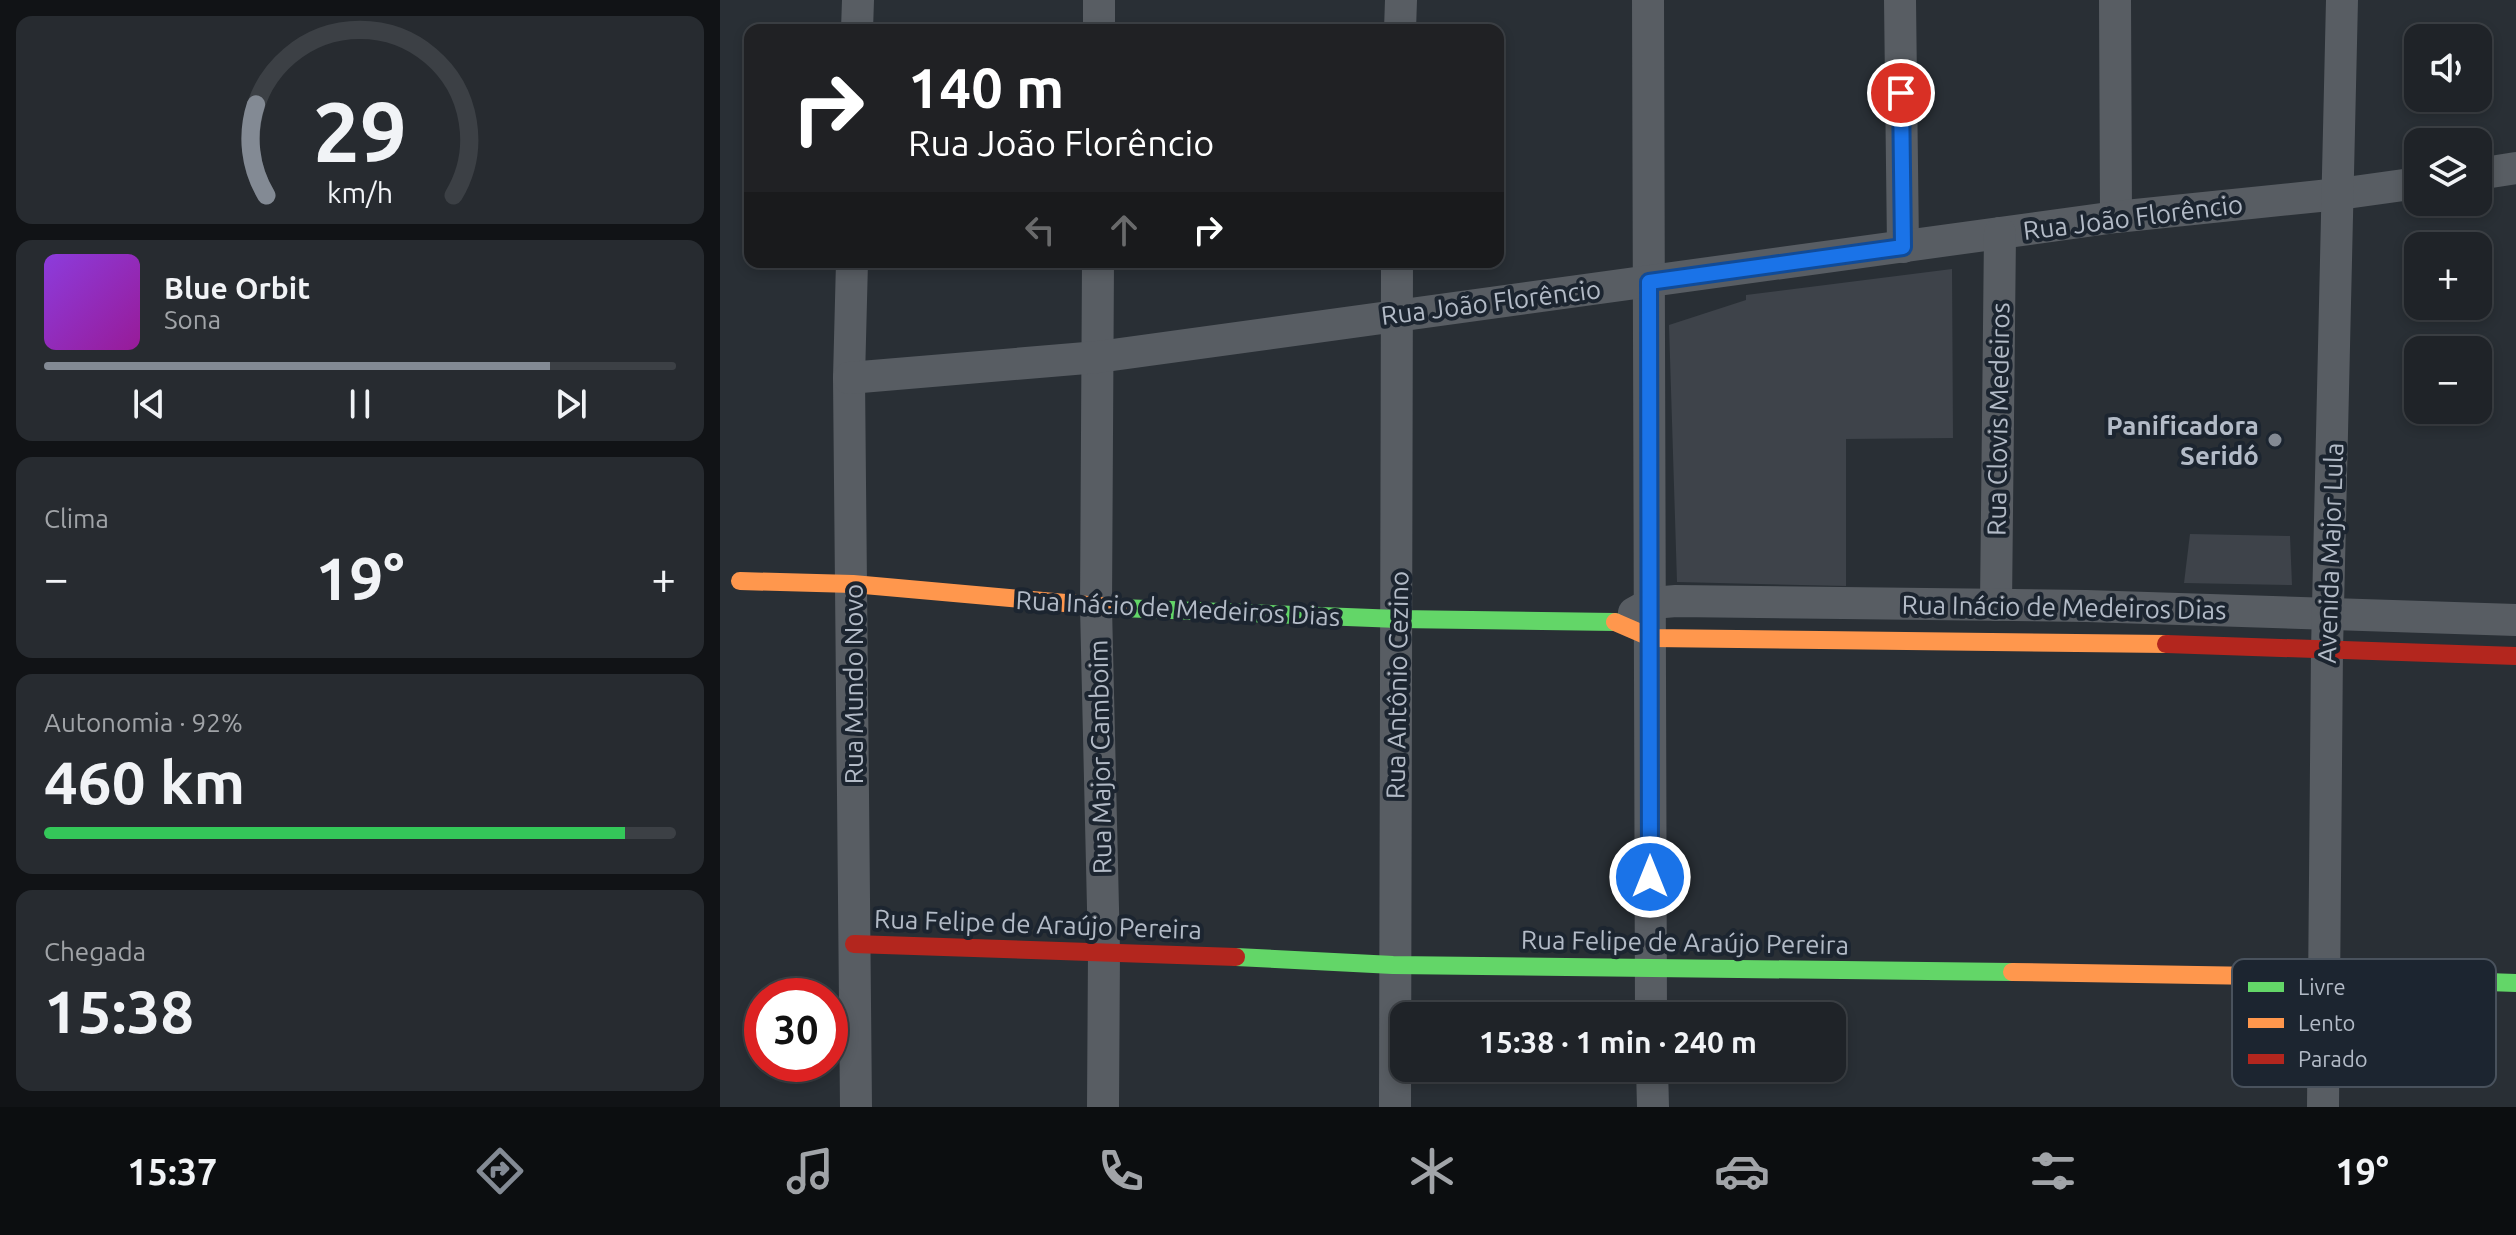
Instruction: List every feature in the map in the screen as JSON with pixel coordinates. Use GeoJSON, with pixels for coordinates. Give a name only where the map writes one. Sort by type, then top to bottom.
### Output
{"type":"FeatureCollection","features":[{"type":"Feature","properties":{"kind":"street"},"geometry":{"type":"LineString","coordinates":[[857,24],[858,0]]}},
{"type":"Feature","properties":{"kind":"street"},"geometry":{"type":"LineString","coordinates":[[1099,0],[1099,24]]}},
{"type":"Feature","properties":{"kind":"street"},"geometry":{"type":"LineString","coordinates":[[1400,24],[1401,0]]}},
{"type":"Feature","properties":{"kind":"street"},"geometry":{"type":"LineString","coordinates":[[1648,0],[1651,1002]]}},
{"type":"Feature","properties":{"kind":"street"},"geometry":{"type":"LineString","coordinates":[[1900,0],[1903,247]]}},
{"type":"Feature","properties":{"kind":"street"},"geometry":{"type":"LineString","coordinates":[[2115,0],[2116,217]]}},
{"type":"Feature","properties":{"kind":"street","name":"Avenida Major Lula"},"geometry":{"type":"LineString","coordinates":[[2325,959],[2327,650],[2342,0]]}},
{"type":"Feature","properties":{"kind":"street"},"geometry":{"type":"LineString","coordinates":[[2492,172],[2516,168]]}},
{"type":"Feature","properties":{"kind":"street","name":"Rua João Florêncio"},"geometry":{"type":"LineString","coordinates":[[849,378],[1098,357],[2116,217],[2404,185]]}},
{"type":"Feature","properties":{"kind":"street","name":"Rua Clovis Medeiros"},"geometry":{"type":"LineString","coordinates":[[1996,605],[2000,233]]}},
{"type":"Feature","properties":{"kind":"street","name":"Rua Mundo Novo"},"geometry":{"type":"LineString","coordinates":[[852,268],[849,378],[856,1107]]}},
{"type":"Feature","properties":{"kind":"street","name":"Rua Major Camboim"},"geometry":{"type":"LineString","coordinates":[[1098,268],[1096,607],[1104,951],[1103,1107]]}},
{"type":"Feature","properties":{"kind":"street","name":"Rua Antônio Cezino"},"geometry":{"type":"LineString","coordinates":[[1395,1107],[1397,268]]}},
{"type":"Feature","properties":{"kind":"street","name":"Rua Inácio de Medeiros Dias"},"geometry":{"type":"LineString","coordinates":[[740,581],[853,584],[1096,607],[1398,619],[1618,622],[1652,638],[2084,641],[2516,656]]}},
{"type":"Feature","properties":{"kind":"street"},"geometry":{"type":"LineString","coordinates":[[1771,639],[1772,602]]}},
{"type":"Feature","properties":{"kind":"street","name":"Rua Inácio de Medeiros Dias"},"geometry":{"type":"LineString","coordinates":[[1618,622],[1652,603],[1772,602],[2086,606],[2516,620]]}},
{"type":"Feature","properties":{"kind":"street"},"geometry":{"type":"LineString","coordinates":[[1917,604],[1919,640]]}},
{"type":"Feature","properties":{"kind":"street"},"geometry":{"type":"LineString","coordinates":[[2084,641],[2086,606]]}},
{"type":"Feature","properties":{"kind":"street","name":"Rua Felipe de Araújo Pereira"},"geometry":{"type":"LineString","coordinates":[[854,944],[1104,951],[1393,965],[2232,975]]}},
{"type":"Feature","properties":{"kind":"street","name":"Rua Felipe de Araújo Pereira"},"geometry":{"type":"LineString","coordinates":[[2496,982],[2516,983]]}},
{"type":"Feature","properties":{"kind":"street"},"geometry":{"type":"LineString","coordinates":[[1652,1082],[1653,1107]]}},
{"type":"Feature","properties":{"kind":"street","name":"Avenida Major Lula"},"geometry":{"type":"LineString","coordinates":[[2323,1087],[2323,1107]]}},
{"type":"Feature","properties":{"kind":"building"},"geometry":{"type":"Polygon","coordinates":[[[1952,269],[1953,438],[1846,439],[1846,586],[1677,582],[1669,325],[1746,300],[1746,295],[1952,269]]]}},
{"type":"Feature","properties":{"kind":"building"},"geometry":{"type":"Polygon","coordinates":[[[2190,534],[2290,536],[2292,585],[2184,583],[2190,534]]]}},
{"type":"Feature","properties":{"kind":"traffic: fast"},"geometry":{"type":"LineString","coordinates":[[1121,608],[1398,619],[1615,622]]}},
{"type":"Feature","properties":{"kind":"traffic: fast"},"geometry":{"type":"LineString","coordinates":[[1236,957],[1393,965],[2012,972]]}},
{"type":"Feature","properties":{"kind":"traffic: fast"},"geometry":{"type":"LineString","coordinates":[[2496,982],[2516,983]]}},
{"type":"Feature","properties":{"kind":"traffic: slow"},"geometry":{"type":"LineString","coordinates":[[740,581],[853,584],[1121,608]]}},
{"type":"Feature","properties":{"kind":"traffic: slow"},"geometry":{"type":"LineString","coordinates":[[1615,622],[1652,638],[2166,644]]}},
{"type":"Feature","properties":{"kind":"traffic: slow"},"geometry":{"type":"LineString","coordinates":[[2012,972],[2232,976]]}},
{"type":"Feature","properties":{"kind":"traffic: jam"},"geometry":{"type":"LineString","coordinates":[[2166,644],[2516,656]]}},
{"type":"Feature","properties":{"kind":"traffic: jam"},"geometry":{"type":"LineString","coordinates":[[854,944],[1236,957]]}},
{"type":"Feature","properties":{"kind":"place","name":"Panificadora Seridó"},"geometry":{"type":"Point","coordinates":[2275,440]}},
{"type":"Feature","properties":{"kind":"route"},"geometry":{"type":"LineString","coordinates":[[1650,877],[1652,603],[1649,282],[1903,247],[1901,93]]}}]}
